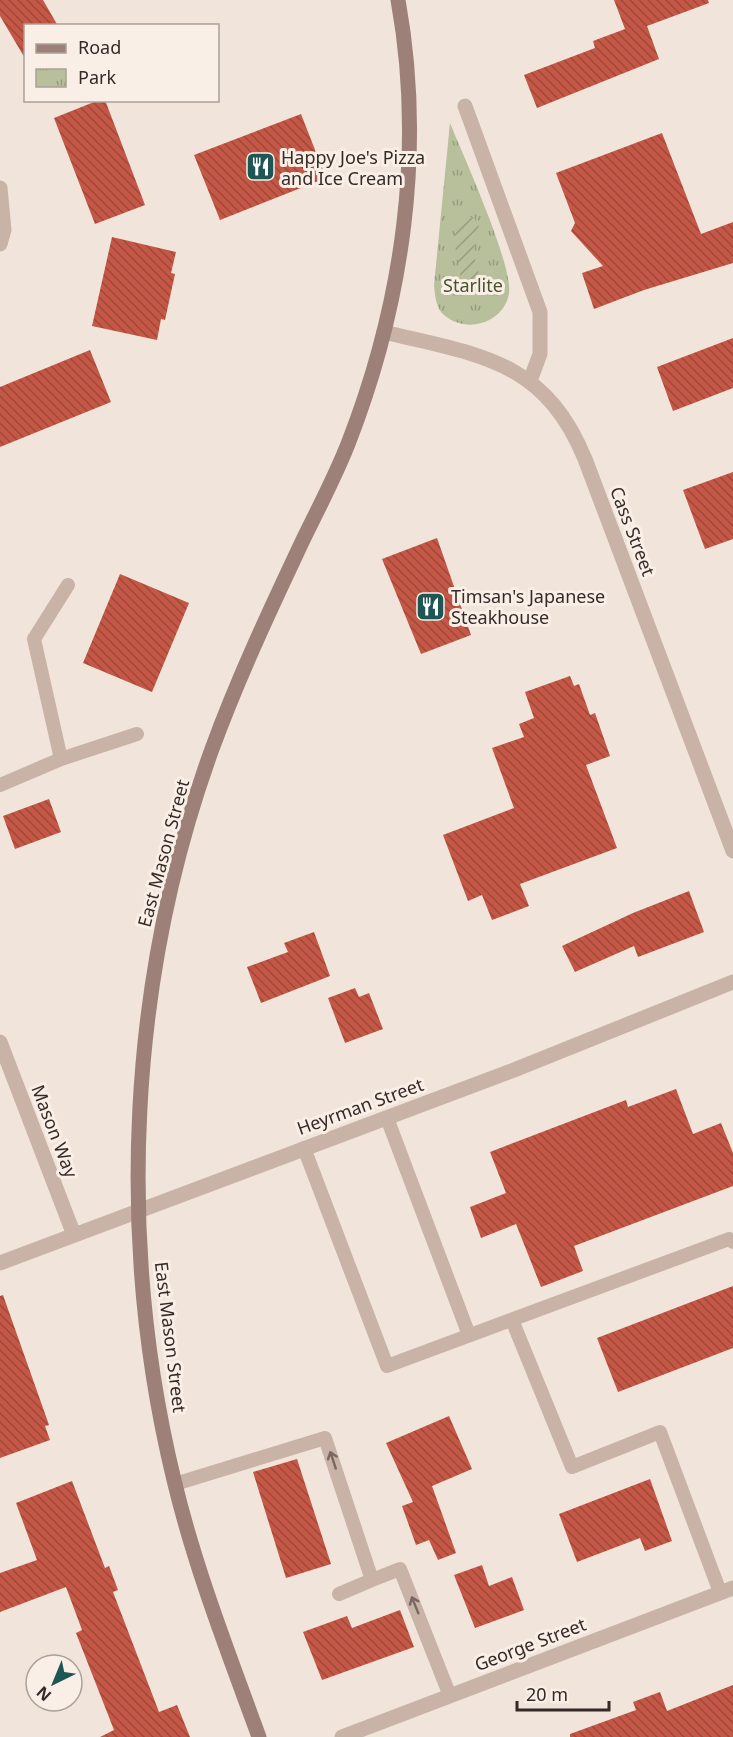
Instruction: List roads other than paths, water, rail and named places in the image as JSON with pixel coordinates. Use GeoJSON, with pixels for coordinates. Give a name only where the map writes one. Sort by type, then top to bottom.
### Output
{"type":"FeatureCollection","features":[{"type":"Feature","properties":{"kind":"main road","name":"East Mason Street"},"geometry":{"type":"LineString","coordinates":[[259,1737],[198,1568],[175,1484],[155,1389],[138,1210],[141,1094],[150,1004],[165,915],[187,826],[211,753],[248,656],[347,447],[376,367],[396,285],[405,222],[410,146],[408,75],[398,0]]}},
{"type":"Feature","properties":{"kind":"street"},"geometry":{"type":"LineString","coordinates":[[465,106],[540,312],[540,354],[530,381]]}},
{"type":"Feature","properties":{"kind":"street"},"geometry":{"type":"LineString","coordinates":[[0,188],[4,230],[0,244]]}},
{"type":"Feature","properties":{"kind":"street","name":"Cass Street"},"geometry":{"type":"LineString","coordinates":[[384,332],[485,357],[509,367],[530,381],[546,396],[576,437],[733,851]]}},
{"type":"Feature","properties":{"kind":"street","name":"Heyrman Street"},"geometry":{"type":"LineString","coordinates":[[0,1263],[514,1070],[733,982]]}},
{"type":"Feature","properties":{"kind":"street","name":"Mason Way"},"geometry":{"type":"LineString","coordinates":[[0,1042],[74,1235]]}},
{"type":"Feature","properties":{"kind":"street","name":"George Street"},"geometry":{"type":"LineString","coordinates":[[342,1737],[727,1590]]}},
{"type":"Feature","properties":{"kind":"lane"},"geometry":{"type":"LineString","coordinates":[[60,759],[34,639],[68,585]]}},
{"type":"Feature","properties":{"kind":"lane"},"geometry":{"type":"LineString","coordinates":[[0,785],[60,759],[137,734]]}},
{"type":"Feature","properties":{"kind":"lane"},"geometry":{"type":"LineString","coordinates":[[387,1118],[469,1335]]}},
{"type":"Feature","properties":{"kind":"lane"},"geometry":{"type":"LineString","coordinates":[[304,1148],[387,1366],[729,1239],[733,1242]]}},
{"type":"Feature","properties":{"kind":"lane"},"geometry":{"type":"LineString","coordinates":[[512,1320],[572,1467],[660,1432],[727,1590]]}},
{"type":"Feature","properties":{"kind":"lane"},"geometry":{"type":"LineString","coordinates":[[175,1484],[325,1438],[372,1580]]}},
{"type":"Feature","properties":{"kind":"lane"},"geometry":{"type":"LineString","coordinates":[[339,1594],[400,1569],[450,1696]]}},
{"type":"Feature","properties":{"kind":"place","name":"Happy Joe's Pizza and Ice Cream"},"geometry":{"type":"Point","coordinates":[260,167]}},
{"type":"Feature","properties":{"kind":"place","name":"Timsan's Japanese Steakhouse"},"geometry":{"type":"Point","coordinates":[430,606]}},
{"type":"Feature","properties":{"kind":"park label","name":"Starlite"},"geometry":{"type":"Point","coordinates":[473,285]}}]}
